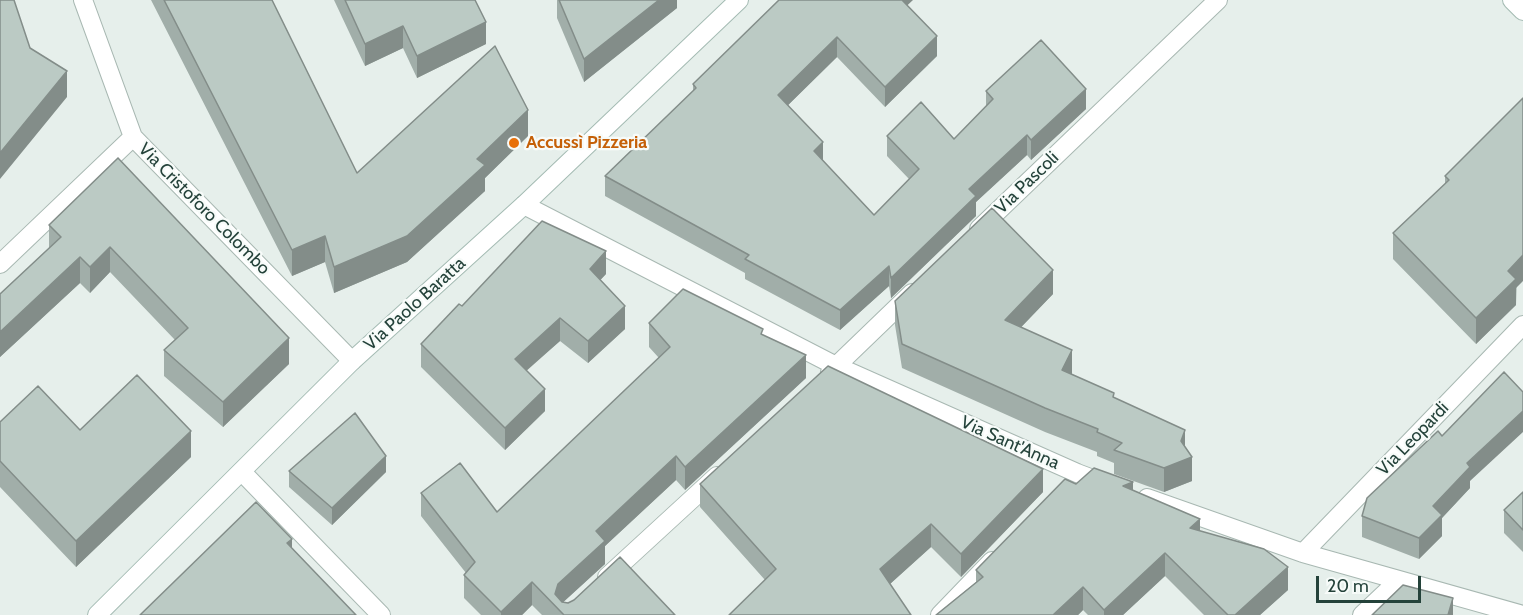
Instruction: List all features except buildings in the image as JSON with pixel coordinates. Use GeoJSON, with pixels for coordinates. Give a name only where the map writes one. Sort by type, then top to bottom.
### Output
{"type":"FeatureCollection","features":[{"type":"Feature","properties":{"kind":"street","name":"Via Cristoforo Colombo"},"geometry":{"type":"LineString","coordinates":[[83,0],[133,137],[352,361]]}},
{"type":"Feature","properties":{"kind":"street","name":"Via Paolo Baratta"},"geometry":{"type":"LineString","coordinates":[[97,615],[352,361],[524,205],[739,0]]}},
{"type":"Feature","properties":{"kind":"street","name":"Via Pascoli"},"geometry":{"type":"LineString","coordinates":[[965,242],[1218,0]]}},
{"type":"Feature","properties":{"kind":"street"},"geometry":{"type":"LineString","coordinates":[[1512,0],[1523,11]]}},
{"type":"Feature","properties":{"kind":"street"},"geometry":{"type":"LineString","coordinates":[[0,264],[133,137]]}},
{"type":"Feature","properties":{"kind":"street","name":"Via Sant'Anna"},"geometry":{"type":"LineString","coordinates":[[524,205],[836,366],[1077,473],[1303,554],[1523,615]]}},
{"type":"Feature","properties":{"kind":"street"},"geometry":{"type":"LineString","coordinates":[[819,382],[922,283]]}},
{"type":"Feature","properties":{"kind":"street","name":"Via Leopardi"},"geometry":{"type":"LineString","coordinates":[[1303,554],[1523,325]]}},
{"type":"Feature","properties":{"kind":"street"},"geometry":{"type":"LineString","coordinates":[[592,591],[731,462]]}},
{"type":"Feature","properties":{"kind":"street"},"geometry":{"type":"LineString","coordinates":[[242,472],[381,615]]}},
{"type":"Feature","properties":{"kind":"street"},"geometry":{"type":"LineString","coordinates":[[1061,490],[1077,473]]}},
{"type":"Feature","properties":{"kind":"street"},"geometry":{"type":"LineString","coordinates":[[942,614],[1005,548]]}},
{"type":"Feature","properties":{"kind":"street"},"geometry":{"type":"LineString","coordinates":[[1362,615],[1398,581]]}},
{"type":"Feature","properties":{"kind":"place","name":"Accussì Pizzeria"},"geometry":{"type":"Point","coordinates":[514,143]}}]}
